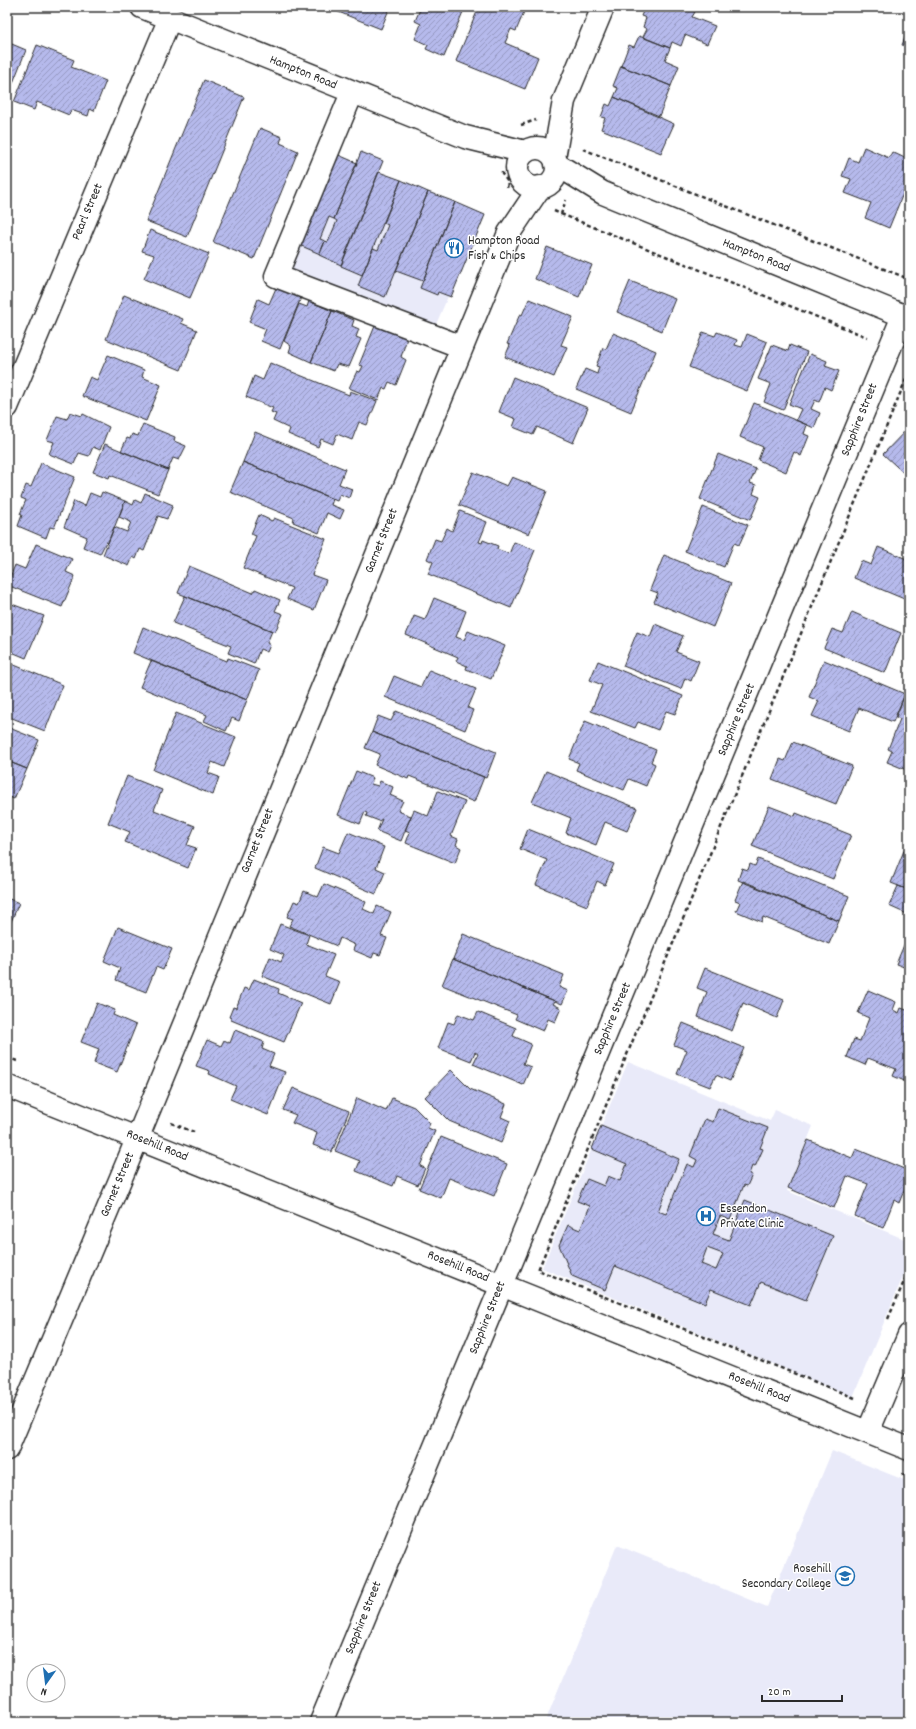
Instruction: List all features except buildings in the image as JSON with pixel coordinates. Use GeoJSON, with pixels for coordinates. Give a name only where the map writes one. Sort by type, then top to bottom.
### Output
{"type":"FeatureCollection","features":[{"type":"Feature","properties":{"kind":"street","name":"Hampton Road"},"geometry":{"type":"LineString","coordinates":[[142,7],[906,317]]}},
{"type":"Feature","properties":{"kind":"street","name":"Garnet Street"},"geometry":{"type":"LineString","coordinates":[[7,1449],[137,1138],[603,7]]}},
{"type":"Feature","properties":{"kind":"street","name":"Pearl Street"},"geometry":{"type":"LineString","coordinates":[[7,407],[170,18]]}},
{"type":"Feature","properties":{"kind":"street"},"geometry":{"type":"LineString","coordinates":[[352,93],[276,276],[462,347]]}},
{"type":"Feature","properties":{"kind":"street","name":"Sapphire Street"},"geometry":{"type":"LineString","coordinates":[[321,1722],[890,346],[906,317]]}},
{"type":"Feature","properties":{"kind":"street","name":"Rosehill Road"},"geometry":{"type":"LineString","coordinates":[[7,1086],[909,1449]]}},
{"type":"Feature","properties":{"kind":"street"},"geometry":{"type":"LineString","coordinates":[[868,1432],[909,1335]]}},
{"type":"Feature","properties":{"kind":"path"},"geometry":{"type":"LineString","coordinates":[[583,149],[909,279]]}},
{"type":"Feature","properties":{"kind":"path"},"geometry":{"type":"LineString","coordinates":[[561,214],[890,346]]}},
{"type":"Feature","properties":{"kind":"path"},"geometry":{"type":"LineString","coordinates":[[855,1398],[538,1270],[909,372]]}},
{"type":"Feature","properties":{"kind":"shaded area"},"geometry":{"type":"Polygon","coordinates":[[[335,154],[483,215],[434,329],[287,269],[335,154]]]}},
{"type":"Feature","properties":{"kind":"shaded area","name":"Essendon Private Clinic"},"geometry":{"type":"Polygon","coordinates":[[[628,1062],[770,1121],[775,1110],[813,1126],[787,1191],[909,1241],[909,1262],[853,1397],[542,1268],[628,1062]]]}},
{"type":"Feature","properties":{"kind":"shaded area","name":"Rosehill Secondary College"},"geometry":{"type":"Polygon","coordinates":[[[832,1451],[909,1482],[909,1722],[545,1722],[617,1545],[767,1607],[832,1451]]]}},
{"type":"Feature","properties":{"kind":"place","name":"Hampton Road Fish & Chips"},"geometry":{"type":"Point","coordinates":[454,248]}},
{"type":"Feature","properties":{"kind":"place","name":"Essendon Private Clinic"},"geometry":{"type":"Point","coordinates":[706,1216]}},
{"type":"Feature","properties":{"kind":"place","name":"Rosehill Secondary College"},"geometry":{"type":"Point","coordinates":[845,1576]}}]}
